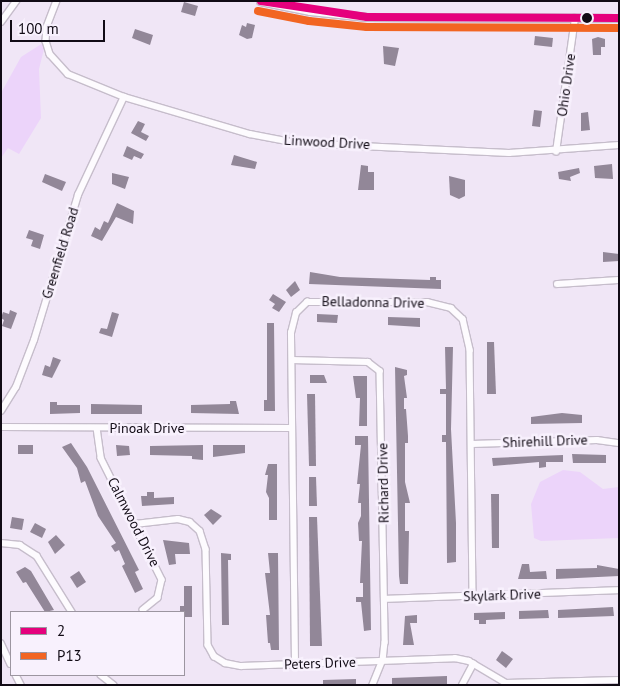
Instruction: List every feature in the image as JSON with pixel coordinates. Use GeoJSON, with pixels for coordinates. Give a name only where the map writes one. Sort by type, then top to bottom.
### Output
{"type":"FeatureCollection","features":[{"type":"Feature","properties":{"kind":"street"},"geometry":{"type":"LineString","coordinates":[[1,22],[16,1]]}},
{"type":"Feature","properties":{"kind":"street","name":"Linwood Drive"},"geometry":{"type":"LineString","coordinates":[[57,1],[46,34],[56,62],[74,78],[124,97],[285,142],[502,153],[556,152],[619,145]]}},
{"type":"Feature","properties":{"kind":"street"},"geometry":{"type":"LineString","coordinates":[[260,1],[367,17],[619,18]]}},
{"type":"Feature","properties":{"kind":"street","name":"Ohio Drive"},"geometry":{"type":"LineString","coordinates":[[556,152],[575,18]]}},
{"type":"Feature","properties":{"kind":"street","name":"Greenfield Road"},"geometry":{"type":"LineString","coordinates":[[1,411],[16,387],[34,340],[78,196],[124,97]]}},
{"type":"Feature","properties":{"kind":"street"},"geometry":{"type":"LineString","coordinates":[[557,284],[619,280]]}},
{"type":"Feature","properties":{"kind":"street","name":"Belladonna Drive"},"geometry":{"type":"LineString","coordinates":[[296,663],[292,322],[296,313],[307,302],[428,302],[451,308],[463,319],[469,339],[473,596]]}},
{"type":"Feature","properties":{"kind":"street","name":"Richard Drive"},"geometry":{"type":"LineString","coordinates":[[292,360],[368,362],[380,371],[385,599],[383,660],[373,685]]}},
{"type":"Feature","properties":{"kind":"street","name":"Pinoak Drive"},"geometry":{"type":"LineString","coordinates":[[1,427],[292,428]]}},
{"type":"Feature","properties":{"kind":"street","name":"Calmwood Drive"},"geometry":{"type":"LineString","coordinates":[[97,428],[101,458],[162,580],[158,598],[144,610]]}},
{"type":"Feature","properties":{"kind":"street","name":"Shirehill Drive"},"geometry":{"type":"LineString","coordinates":[[472,444],[597,440],[619,443]]}},
{"type":"Feature","properties":{"kind":"street","name":"Peters Drive"},"geometry":{"type":"LineString","coordinates":[[135,524],[178,519],[190,522],[200,531],[206,549],[208,645],[219,660],[241,666],[455,658],[474,664],[506,683],[619,680]]}},
{"type":"Feature","properties":{"kind":"street"},"geometry":{"type":"LineString","coordinates":[[1,543],[20,545],[37,556],[71,611]]}},
{"type":"Feature","properties":{"kind":"street","name":"Skylark Drive"},"geometry":{"type":"LineString","coordinates":[[385,599],[619,590]]}},
{"type":"Feature","properties":{"kind":"street"},"geometry":{"type":"LineString","coordinates":[[1,642],[10,662]]}},
{"type":"Feature","properties":{"kind":"street"},"geometry":{"type":"LineString","coordinates":[[462,685],[474,664]]}},
{"type":"Feature","properties":{"kind":"street"},"geometry":{"type":"LineString","coordinates":[[102,676],[114,685]]}},
{"type":"Feature","properties":{"kind":"shaded area"},"geometry":{"type":"Polygon","coordinates":[[[46,41],[39,69],[41,118],[19,154],[8,148],[1,158],[1,93],[21,57],[46,41]]]}},
{"type":"Feature","properties":{"kind":"shaded area"},"geometry":{"type":"Polygon","coordinates":[[[563,470],[580,472],[603,489],[619,487],[619,538],[541,541],[534,538],[531,504],[540,482],[563,470]]]}},
{"type":"Feature","properties":{"kind":"building"},"geometry":{"type":"Polygon","coordinates":[[[184,2],[198,6],[195,16],[181,12],[184,2]]]}},
{"type":"Feature","properties":{"kind":"building"},"geometry":{"type":"Polygon","coordinates":[[[247,23],[255,25],[252,38],[247,39],[239,35],[242,25],[246,27],[247,23]]]}},
{"type":"Feature","properties":{"kind":"building"},"geometry":{"type":"Polygon","coordinates":[[[135,29],[153,35],[150,45],[132,38],[135,29]]]}},
{"type":"Feature","properties":{"kind":"building"},"geometry":{"type":"Polygon","coordinates":[[[535,36],[553,38],[552,47],[534,45],[535,36]]]}},
{"type":"Feature","properties":{"kind":"building"},"geometry":{"type":"Polygon","coordinates":[[[598,37],[605,39],[605,47],[601,47],[601,55],[593,55],[592,39],[598,37]]]}},
{"type":"Feature","properties":{"kind":"building"},"geometry":{"type":"Polygon","coordinates":[[[383,46],[399,48],[395,66],[384,64],[383,46]]]}},
{"type":"Feature","properties":{"kind":"building"},"geometry":{"type":"Polygon","coordinates":[[[534,110],[542,111],[540,127],[532,126],[534,110]]]}},
{"type":"Feature","properties":{"kind":"building"},"geometry":{"type":"Polygon","coordinates":[[[588,112],[590,130],[581,131],[581,113],[588,112]]]}},
{"type":"Feature","properties":{"kind":"building"},"geometry":{"type":"Polygon","coordinates":[[[138,121],[145,124],[141,132],[149,136],[146,141],[131,133],[138,121]]]}},
{"type":"Feature","properties":{"kind":"building"},"geometry":{"type":"Polygon","coordinates":[[[127,146],[144,154],[141,159],[134,156],[132,160],[123,156],[127,146]]]}},
{"type":"Feature","properties":{"kind":"building"},"geometry":{"type":"Polygon","coordinates":[[[234,155],[257,162],[255,169],[231,165],[234,155]]]}},
{"type":"Feature","properties":{"kind":"building"},"geometry":{"type":"Polygon","coordinates":[[[612,164],[613,179],[595,178],[594,166],[612,164]]]}},
{"type":"Feature","properties":{"kind":"building"},"geometry":{"type":"Polygon","coordinates":[[[361,165],[368,166],[368,172],[374,172],[374,190],[358,190],[361,165]]]}},
{"type":"Feature","properties":{"kind":"building"},"geometry":{"type":"Polygon","coordinates":[[[579,168],[580,173],[570,177],[571,181],[559,179],[558,172],[579,168]]]}},
{"type":"Feature","properties":{"kind":"building"},"geometry":{"type":"Polygon","coordinates":[[[112,173],[129,177],[125,189],[112,184],[112,173]]]}},
{"type":"Feature","properties":{"kind":"building"},"geometry":{"type":"Polygon","coordinates":[[[45,174],[66,182],[62,191],[42,182],[45,174]]]}},
{"type":"Feature","properties":{"kind":"building"},"geometry":{"type":"Polygon","coordinates":[[[449,176],[465,180],[465,196],[459,199],[450,195],[449,176]]]}},
{"type":"Feature","properties":{"kind":"building"},"geometry":{"type":"Polygon","coordinates":[[[117,203],[134,211],[133,224],[116,217],[102,241],[91,236],[95,227],[100,230],[104,221],[108,223],[117,203]]]}},
{"type":"Feature","properties":{"kind":"building"},"geometry":{"type":"Polygon","coordinates":[[[29,230],[44,235],[40,249],[31,246],[33,240],[26,238],[29,230]]]}},
{"type":"Feature","properties":{"kind":"building"},"geometry":{"type":"Polygon","coordinates":[[[603,252],[619,254],[619,261],[603,262],[603,252]]]}},
{"type":"Feature","properties":{"kind":"building"},"geometry":{"type":"Polygon","coordinates":[[[310,272],[340,277],[430,280],[430,277],[436,277],[436,280],[441,280],[441,289],[309,284],[310,272]]]}},
{"type":"Feature","properties":{"kind":"building"},"geometry":{"type":"Polygon","coordinates":[[[295,281],[300,290],[291,297],[286,290],[295,281]]]}},
{"type":"Feature","properties":{"kind":"building"},"geometry":{"type":"Polygon","coordinates":[[[273,294],[286,302],[279,312],[272,308],[275,304],[269,300],[273,294]]]}},
{"type":"Feature","properties":{"kind":"building"},"geometry":{"type":"Polygon","coordinates":[[[10,310],[17,313],[11,329],[2,326],[4,320],[1,318],[3,312],[9,314],[10,310]]]}},
{"type":"Feature","properties":{"kind":"building"},"geometry":{"type":"Polygon","coordinates":[[[112,312],[119,314],[112,337],[99,333],[101,328],[107,329],[112,312]]]}},
{"type":"Feature","properties":{"kind":"building"},"geometry":{"type":"Polygon","coordinates":[[[317,314],[338,315],[337,323],[317,322],[317,314]]]}},
{"type":"Feature","properties":{"kind":"building"},"geometry":{"type":"Polygon","coordinates":[[[388,317],[420,318],[420,327],[388,325],[388,317]]]}},
{"type":"Feature","properties":{"kind":"building"},"geometry":{"type":"Polygon","coordinates":[[[267,323],[274,323],[275,411],[264,411],[264,400],[267,400],[267,323]]]}},
{"type":"Feature","properties":{"kind":"building"},"geometry":{"type":"Polygon","coordinates":[[[487,342],[494,342],[496,394],[487,394],[487,342]]]}},
{"type":"Feature","properties":{"kind":"building"},"geometry":{"type":"Polygon","coordinates":[[[445,347],[453,347],[451,429],[456,523],[456,562],[447,563],[446,442],[442,442],[442,435],[446,435],[446,394],[440,394],[440,389],[446,389],[445,347]]]}},
{"type":"Feature","properties":{"kind":"building"},"geometry":{"type":"Polygon","coordinates":[[[53,357],[61,360],[52,378],[42,375],[45,365],[50,367],[53,357]]]}},
{"type":"Feature","properties":{"kind":"building"},"geometry":{"type":"Polygon","coordinates":[[[395,367],[407,370],[407,375],[404,376],[407,398],[404,398],[404,409],[406,409],[408,436],[408,443],[405,443],[405,482],[410,503],[405,503],[405,531],[409,531],[408,584],[400,584],[399,576],[395,367]]]}},
{"type":"Feature","properties":{"kind":"building"},"geometry":{"type":"Polygon","coordinates":[[[310,375],[324,375],[327,383],[310,383],[310,375]]]}},
{"type":"Feature","properties":{"kind":"building"},"geometry":{"type":"Polygon","coordinates":[[[353,376],[367,376],[367,426],[359,426],[360,398],[356,398],[353,376]]]}},
{"type":"Feature","properties":{"kind":"building"},"geometry":{"type":"Polygon","coordinates":[[[307,394],[315,394],[316,466],[309,466],[307,394]]]}},
{"type":"Feature","properties":{"kind":"building"},"geometry":{"type":"Polygon","coordinates":[[[230,401],[236,401],[239,414],[191,413],[191,405],[230,404],[230,401]]]}},
{"type":"Feature","properties":{"kind":"building"},"geometry":{"type":"Polygon","coordinates":[[[50,402],[57,402],[57,405],[80,405],[80,413],[50,414],[50,402]]]}},
{"type":"Feature","properties":{"kind":"building"},"geometry":{"type":"Polygon","coordinates":[[[91,404],[142,405],[142,414],[91,414],[91,404]]]}},
{"type":"Feature","properties":{"kind":"building"},"geometry":{"type":"Polygon","coordinates":[[[562,413],[582,415],[582,423],[531,424],[531,417],[562,413]]]}},
{"type":"Feature","properties":{"kind":"building"},"geometry":{"type":"Polygon","coordinates":[[[355,436],[368,436],[371,630],[364,631],[361,602],[356,602],[356,597],[363,597],[363,583],[360,583],[362,541],[359,541],[358,523],[361,516],[361,503],[358,503],[360,484],[357,484],[361,445],[355,445],[355,436]]]}},
{"type":"Feature","properties":{"kind":"building"},"geometry":{"type":"Polygon","coordinates":[[[71,443],[87,467],[139,570],[135,572],[143,589],[135,593],[122,566],[125,564],[119,550],[115,552],[111,546],[116,543],[98,516],[85,481],[81,483],[77,468],[62,447],[71,443]]]}},
{"type":"Feature","properties":{"kind":"building"},"geometry":{"type":"Polygon","coordinates":[[[18,445],[33,445],[33,454],[18,454],[18,445]]]}},
{"type":"Feature","properties":{"kind":"building"},"geometry":{"type":"Polygon","coordinates":[[[116,445],[129,446],[130,455],[117,456],[116,445]]]}},
{"type":"Feature","properties":{"kind":"building"},"geometry":{"type":"Polygon","coordinates":[[[203,445],[203,460],[192,459],[192,456],[150,455],[150,446],[203,445]]]}},
{"type":"Feature","properties":{"kind":"building"},"geometry":{"type":"Polygon","coordinates":[[[213,445],[245,445],[245,453],[213,457],[213,445]]]}},
{"type":"Feature","properties":{"kind":"building"},"geometry":{"type":"Polygon","coordinates":[[[572,454],[606,455],[606,463],[573,463],[572,454]]]}},
{"type":"Feature","properties":{"kind":"building"},"geometry":{"type":"Polygon","coordinates":[[[563,455],[563,462],[546,462],[546,467],[539,468],[539,462],[493,466],[492,458],[563,455]]]}},
{"type":"Feature","properties":{"kind":"building"},"geometry":{"type":"Polygon","coordinates":[[[268,464],[277,464],[277,520],[269,520],[269,498],[266,492],[268,475],[265,475],[268,464]]]}},
{"type":"Feature","properties":{"kind":"building"},"geometry":{"type":"Polygon","coordinates":[[[309,477],[316,477],[317,506],[309,506],[309,477]]]}},
{"type":"Feature","properties":{"kind":"building"},"geometry":{"type":"Polygon","coordinates":[[[147,492],[154,492],[154,498],[174,497],[174,504],[142,506],[141,496],[147,496],[147,492]]]}},
{"type":"Feature","properties":{"kind":"building"},"geometry":{"type":"Polygon","coordinates":[[[491,494],[499,494],[499,548],[492,548],[491,494]]]}},
{"type":"Feature","properties":{"kind":"building"},"geometry":{"type":"Polygon","coordinates":[[[211,509],[222,516],[213,525],[204,515],[211,509]]]}},
{"type":"Feature","properties":{"kind":"building"},"geometry":{"type":"Polygon","coordinates":[[[12,517],[24,519],[22,530],[10,528],[12,517]]]}},
{"type":"Feature","properties":{"kind":"building"},"geometry":{"type":"Polygon","coordinates":[[[309,517],[317,517],[322,646],[310,646],[309,517]]]}},
{"type":"Feature","properties":{"kind":"building"},"geometry":{"type":"Polygon","coordinates":[[[35,523],[46,529],[42,538],[30,532],[35,523]]]}},
{"type":"Feature","properties":{"kind":"building"},"geometry":{"type":"Polygon","coordinates":[[[56,535],[65,545],[55,554],[48,542],[56,535]]]}},
{"type":"Feature","properties":{"kind":"building"},"geometry":{"type":"Polygon","coordinates":[[[163,540],[189,543],[190,554],[175,554],[176,564],[169,565],[163,540]]]}},
{"type":"Feature","properties":{"kind":"building"},"geometry":{"type":"Polygon","coordinates":[[[221,553],[231,554],[231,560],[228,560],[229,625],[222,625],[221,553]]]}},
{"type":"Feature","properties":{"kind":"building"},"geometry":{"type":"Polygon","coordinates":[[[268,553],[278,553],[279,650],[271,650],[270,643],[268,643],[266,615],[270,615],[265,573],[270,573],[268,553]]]}},
{"type":"Feature","properties":{"kind":"building"},"geometry":{"type":"Polygon","coordinates":[[[522,564],[529,564],[530,572],[546,571],[547,579],[518,579],[522,564]]]}},
{"type":"Feature","properties":{"kind":"building"},"geometry":{"type":"Polygon","coordinates":[[[597,565],[619,569],[619,576],[556,579],[556,569],[597,568],[597,565]]]}},
{"type":"Feature","properties":{"kind":"building"},"geometry":{"type":"Polygon","coordinates":[[[25,567],[31,571],[54,610],[44,611],[26,582],[23,583],[16,572],[25,567]]]}},
{"type":"Feature","properties":{"kind":"building"},"geometry":{"type":"Polygon","coordinates":[[[79,571],[86,582],[77,588],[70,577],[79,571]]]}},
{"type":"Feature","properties":{"kind":"building"},"geometry":{"type":"Polygon","coordinates":[[[184,586],[192,586],[192,617],[185,617],[185,611],[180,611],[180,606],[184,606],[184,586]]]}},
{"type":"Feature","properties":{"kind":"building"},"geometry":{"type":"Polygon","coordinates":[[[613,607],[614,616],[558,618],[558,610],[613,607]]]}},
{"type":"Feature","properties":{"kind":"building"},"geometry":{"type":"Polygon","coordinates":[[[548,610],[549,618],[519,619],[519,611],[548,610]]]}},
{"type":"Feature","properties":{"kind":"building"},"geometry":{"type":"Polygon","coordinates":[[[505,612],[505,619],[486,620],[486,624],[479,624],[479,620],[474,620],[474,613],[505,612]]]}},
{"type":"Feature","properties":{"kind":"building"},"geometry":{"type":"Polygon","coordinates":[[[417,615],[417,623],[410,623],[414,645],[403,645],[405,616],[417,615]]]}},
{"type":"Feature","properties":{"kind":"building"},"geometry":{"type":"Polygon","coordinates":[[[502,651],[513,659],[506,668],[496,660],[502,651]]]}},
{"type":"Feature","properties":{"kind":"building"},"geometry":{"type":"Polygon","coordinates":[[[447,676],[447,685],[392,685],[392,678],[447,676]]]}},
{"type":"Feature","properties":{"kind":"building"},"geometry":{"type":"Polygon","coordinates":[[[356,679],[356,685],[323,685],[323,680],[356,679]]]}},
{"type":"Feature","properties":{"kind":"transit line","name":"2"},"geometry":{"type":"LineString","coordinates":[[261,1],[367,17],[619,18]]}},
{"type":"Feature","properties":{"kind":"transit line","name":"P13"},"geometry":{"type":"LineString","coordinates":[[258,11],[309,21],[367,27],[619,28]]}}]}
